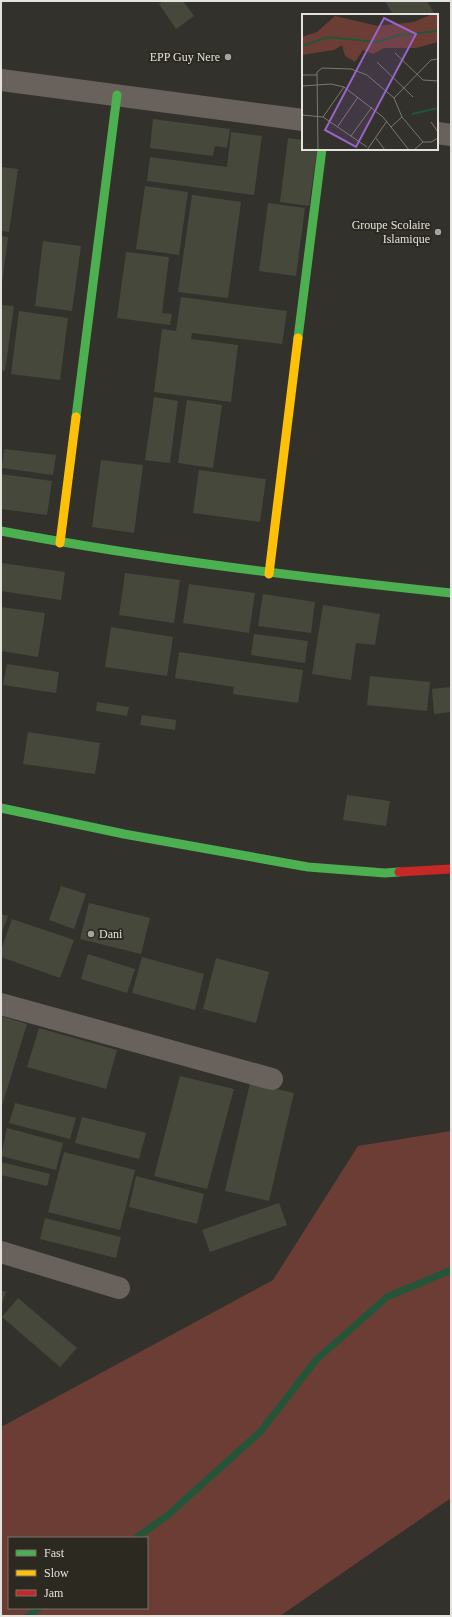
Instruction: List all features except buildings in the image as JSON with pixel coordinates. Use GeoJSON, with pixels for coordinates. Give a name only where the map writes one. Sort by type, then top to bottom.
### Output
{"type":"FeatureCollection","features":[{"type":"Feature","properties":{"kind":"street"},"geometry":{"type":"LineString","coordinates":[[1,80],[302,120]]}},
{"type":"Feature","properties":{"kind":"street"},"geometry":{"type":"LineString","coordinates":[[60,543],[117,95]]}},
{"type":"Feature","properties":{"kind":"street"},"geometry":{"type":"LineString","coordinates":[[438,133],[451,134]]}},
{"type":"Feature","properties":{"kind":"street"},"geometry":{"type":"LineString","coordinates":[[269,574],[322,150]]}},
{"type":"Feature","properties":{"kind":"street"},"geometry":{"type":"LineString","coordinates":[[1,531],[60,543],[269,574],[451,593]]}},
{"type":"Feature","properties":{"kind":"street"},"geometry":{"type":"LineString","coordinates":[[1,808],[124,834],[308,867],[385,873],[451,869]]}},
{"type":"Feature","properties":{"kind":"street"},"geometry":{"type":"LineString","coordinates":[[1,1004],[272,1079]]}},
{"type":"Feature","properties":{"kind":"street"},"geometry":{"type":"LineString","coordinates":[[1,1252],[119,1288]]}},
{"type":"Feature","properties":{"kind":"shaded area"},"geometry":{"type":"Polygon","coordinates":[[[451,1131],[451,1498],[280,1616],[1,1616],[1,1427],[273,1280],[358,1146],[451,1131]]]}},
{"type":"Feature","properties":{"kind":"waterway"},"geometry":{"type":"LineString","coordinates":[[137,1537],[168,1515],[261,1431],[316,1360],[387,1297],[451,1270]]}},
{"type":"Feature","properties":{"kind":"waterway"},"geometry":{"type":"LineString","coordinates":[[28,1616],[38,1609]]}},
{"type":"Feature","properties":{"kind":"traffic: fast"},"geometry":{"type":"LineString","coordinates":[[76,417],[117,95]]}},
{"type":"Feature","properties":{"kind":"traffic: fast"},"geometry":{"type":"LineString","coordinates":[[298,338],[322,150]]}},
{"type":"Feature","properties":{"kind":"traffic: fast"},"geometry":{"type":"LineString","coordinates":[[1,531],[169,559],[451,593]]}},
{"type":"Feature","properties":{"kind":"traffic: fast"},"geometry":{"type":"LineString","coordinates":[[1,808],[124,834],[308,867],[385,873],[399,872]]}},
{"type":"Feature","properties":{"kind":"traffic: slow"},"geometry":{"type":"LineString","coordinates":[[269,574],[298,338]]}},
{"type":"Feature","properties":{"kind":"traffic: slow"},"geometry":{"type":"LineString","coordinates":[[60,543],[76,417]]}},
{"type":"Feature","properties":{"kind":"traffic: jam"},"geometry":{"type":"LineString","coordinates":[[399,872],[451,869]]}},
{"type":"Feature","properties":{"kind":"place","name":"EPP Guy Nere"},"geometry":{"type":"Point","coordinates":[228,57]}},
{"type":"Feature","properties":{"kind":"place","name":"Groupe Scolaire Islamique"},"geometry":{"type":"Point","coordinates":[438,232]}},
{"type":"Feature","properties":{"kind":"place","name":"Dani"},"geometry":{"type":"Point","coordinates":[91,934]}}]}
